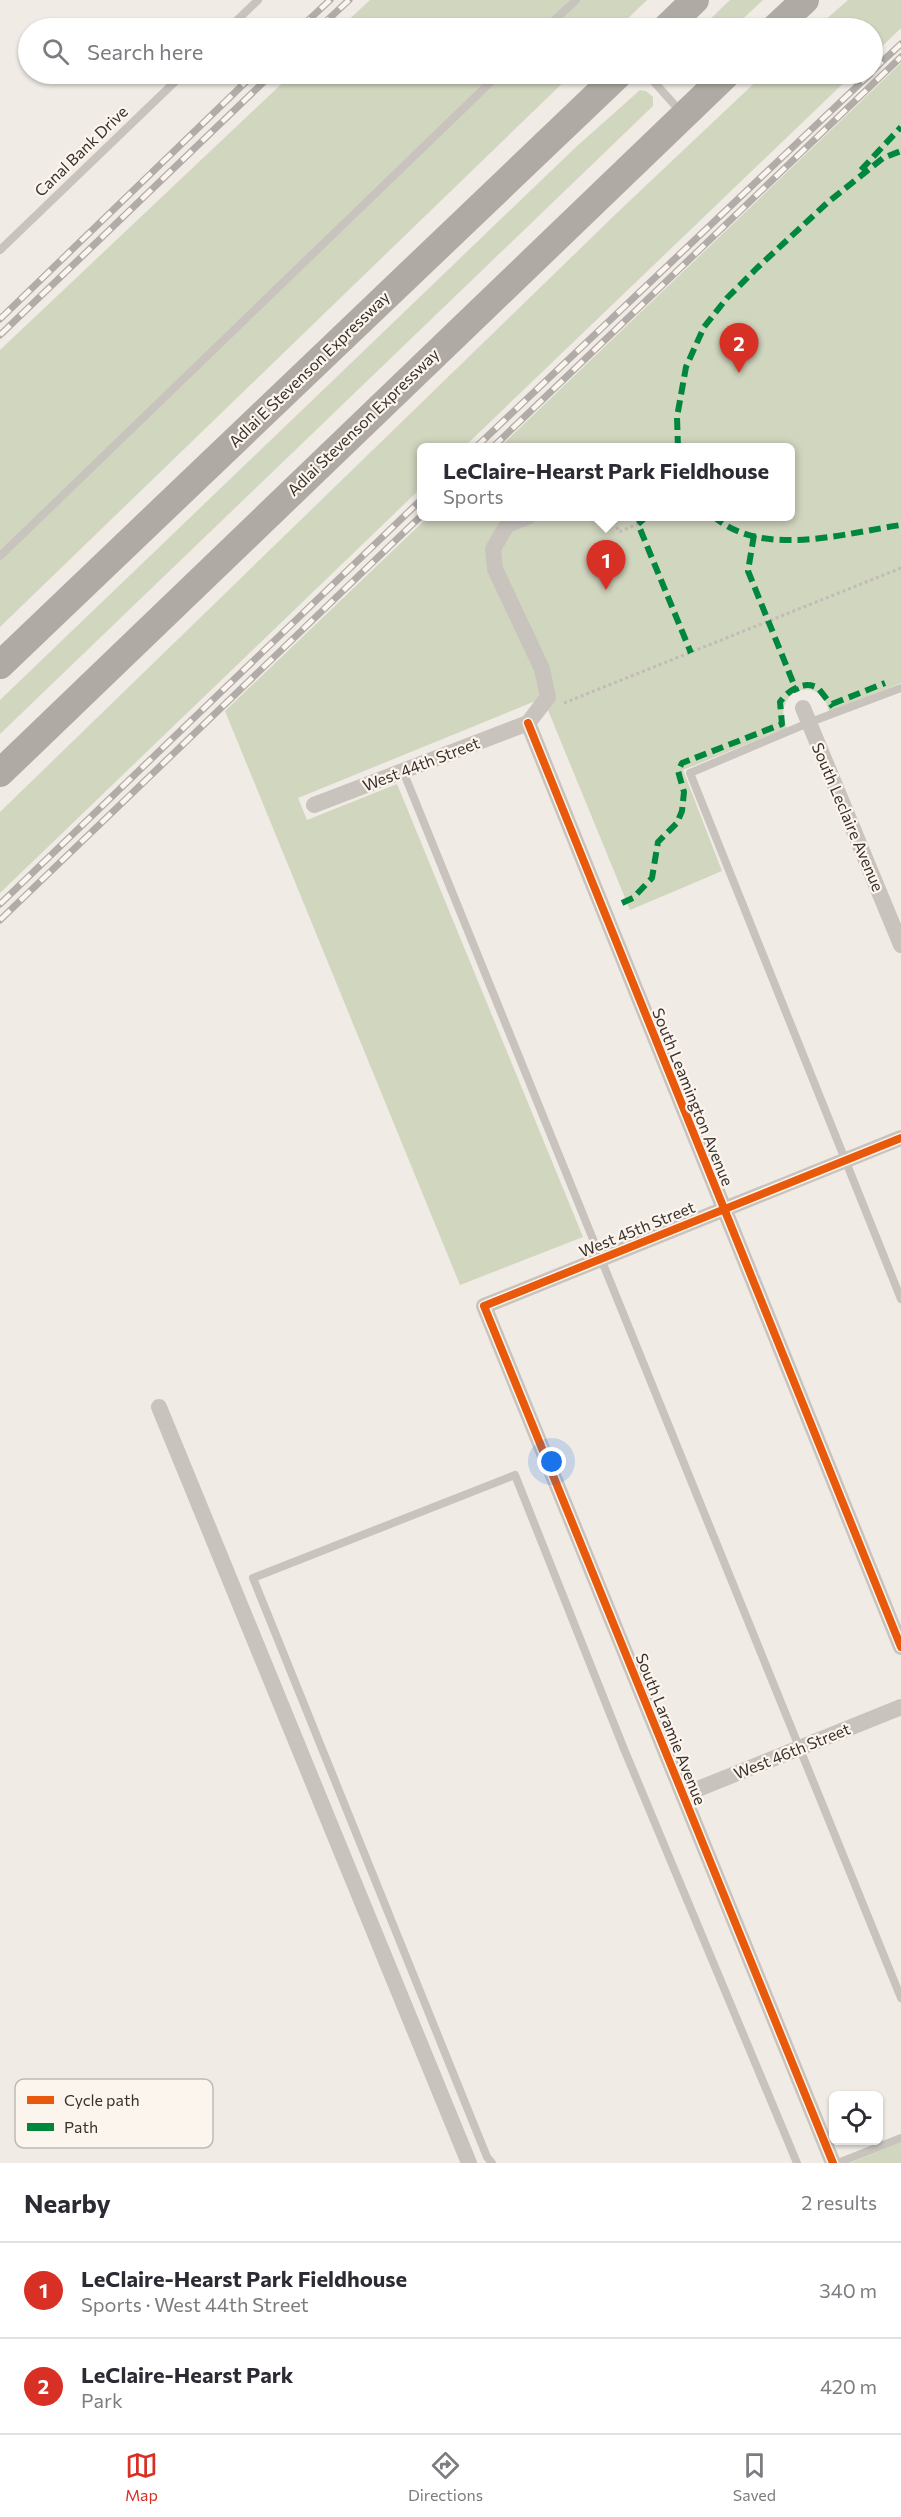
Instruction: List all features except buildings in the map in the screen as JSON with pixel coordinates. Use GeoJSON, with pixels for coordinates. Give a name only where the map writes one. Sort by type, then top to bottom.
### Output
{"type":"FeatureCollection","features":[{"type":"Feature","properties":{"kind":"highway"},"geometry":{"type":"LineString","coordinates":[[676,18],[695,0]]}},
{"type":"Feature","properties":{"kind":"highway","name":"Adlai E Stevenson Expressway"},"geometry":{"type":"LineString","coordinates":[[0,665],[609,84]]}},
{"type":"Feature","properties":{"kind":"highway","name":"Adlai Stevenson Expressway"},"geometry":{"type":"LineString","coordinates":[[0,773],[716,84]]}},
{"type":"Feature","properties":{"kind":"street"},"geometry":{"type":"LineString","coordinates":[[517,521],[507,525],[493,549],[495,569],[542,669],[548,697],[528,723]]}},
{"type":"Feature","properties":{"kind":"street","name":"South Leclaire Avenue"},"geometry":{"type":"LineString","coordinates":[[806,716],[901,945]]}},
{"type":"Feature","properties":{"kind":"street","name":"West 44th Street"},"geometry":{"type":"LineString","coordinates":[[314,805],[528,723]]}},
{"type":"Feature","properties":{"kind":"street","name":"South Leamington Avenue"},"geometry":{"type":"LineString","coordinates":[[528,723],[901,1647]]}},
{"type":"Feature","properties":{"kind":"street","name":"West 45th Street"},"geometry":{"type":"LineString","coordinates":[[484,1306],[901,1138]]}},
{"type":"Feature","properties":{"kind":"street","name":"South Laramie Avenue"},"geometry":{"type":"LineString","coordinates":[[484,1306],[836,2163]]}},
{"type":"Feature","properties":{"kind":"street"},"geometry":{"type":"LineString","coordinates":[[159,1407],[469,2163]]}},
{"type":"Feature","properties":{"kind":"street","name":"West 46th Street"},"geometry":{"type":"LineString","coordinates":[[683,1795],[901,1707]]}},
{"type":"Feature","properties":{"kind":"lane"},"geometry":{"type":"LineString","coordinates":[[239,18],[258,0]]}},
{"type":"Feature","properties":{"kind":"lane"},"geometry":{"type":"LineString","coordinates":[[557,18],[576,0]]}},
{"type":"Feature","properties":{"kind":"lane","name":"Canal Bank Drive"},"geometry":{"type":"LineString","coordinates":[[0,250],[173,84]]}},
{"type":"Feature","properties":{"kind":"lane"},"geometry":{"type":"LineString","coordinates":[[0,556],[489,84]]}},
{"type":"Feature","properties":{"kind":"lane"},"geometry":{"type":"LineString","coordinates":[[656,84],[683,115]]}},
{"type":"Feature","properties":{"kind":"lane"},"geometry":{"type":"LineString","coordinates":[[901,688],[806,716],[690,773],[901,1299]]}},
{"type":"Feature","properties":{"kind":"lane"},"geometry":{"type":"LineString","coordinates":[[403,771],[901,1998]]}},
{"type":"Feature","properties":{"kind":"lane"},"geometry":{"type":"LineString","coordinates":[[492,2163],[487,2157],[253,1578],[515,1475],[624,1749],[797,2163]]}},
{"type":"Feature","properties":{"kind":"lane"},"geometry":{"type":"LineString","coordinates":[[836,2163],[901,2138]]}},
{"type":"Feature","properties":{"kind":"path"},"geometry":{"type":"LineString","coordinates":[[614,521],[619,532],[638,524]]}},
{"type":"Feature","properties":{"kind":"path"},"geometry":{"type":"LineString","coordinates":[[564,703],[901,568]]}},
{"type":"Feature","properties":{"kind":"green space"},"geometry":{"type":"Polygon","coordinates":[[[370,0],[647,0],[628,18],[351,18],[370,0]]]}},
{"type":"Feature","properties":{"kind":"green space"},"geometry":{"type":"Polygon","coordinates":[[[730,0],[763,0],[744,18],[711,18],[730,0]]]}},
{"type":"Feature","properties":{"kind":"green space"},"geometry":{"type":"Polygon","coordinates":[[[848,0],[901,0],[901,28],[883,45],[883,18],[827,18],[848,0]]]}},
{"type":"Feature","properties":{"kind":"green space"},"geometry":{"type":"Polygon","coordinates":[[[901,63],[901,683],[829,712],[824,699],[817,692],[798,691],[790,696],[785,705],[783,715],[787,728],[683,770],[722,871],[630,910],[543,698],[298,798],[307,820],[397,784],[583,1237],[460,1285],[225,711],[424,521],[795,521],[795,443],[504,443],[879,84],[883,84],[883,80],[901,63]]]}},
{"type":"Feature","properties":{"kind":"green space"},"geometry":{"type":"Polygon","coordinates":[[[281,84],[562,84],[0,627],[0,350],[281,84]]]}},
{"type":"Feature","properties":{"kind":"green space"},"geometry":{"type":"Polygon","coordinates":[[[753,84],[843,84],[468,443],[417,443],[417,492],[0,893],[0,812],[620,210],[753,84]]]}},
{"type":"Feature","properties":{"kind":"green space"},"geometry":{"type":"Polygon","coordinates":[[[640,90],[646,91],[653,97],[653,106],[0,734],[0,700],[576,147],[640,90]]]}},
{"type":"Feature","properties":{"kind":"green space"},"geometry":{"type":"Polygon","coordinates":[[[901,2142],[901,2163],[850,2163],[901,2142]]]}},
{"type":"Feature","properties":{"kind":"railway"},"geometry":{"type":"LineString","coordinates":[[311,18],[330,0]]}},
{"type":"Feature","properties":{"kind":"railway"},"geometry":{"type":"LineString","coordinates":[[330,18],[349,0]]}},
{"type":"Feature","properties":{"kind":"railway"},"geometry":{"type":"LineString","coordinates":[[883,61],[901,44]]}},
{"type":"Feature","properties":{"kind":"railway"},"geometry":{"type":"LineString","coordinates":[[883,74],[901,57]]}},
{"type":"Feature","properties":{"kind":"railway"},"geometry":{"type":"LineString","coordinates":[[0,319],[244,84]]}},
{"type":"Feature","properties":{"kind":"railway"},"geometry":{"type":"LineString","coordinates":[[0,335],[262,84]]}},
{"type":"Feature","properties":{"kind":"railway"},"geometry":{"type":"LineString","coordinates":[[480,443],[859,84]]}},
{"type":"Feature","properties":{"kind":"railway"},"geometry":{"type":"LineString","coordinates":[[497,443],[873,84]]}},
{"type":"Feature","properties":{"kind":"railway"},"geometry":{"type":"LineString","coordinates":[[0,904],[417,504]]}},
{"type":"Feature","properties":{"kind":"railway"},"geometry":{"type":"LineString","coordinates":[[0,920],[417,520]]}},
{"type":"Feature","properties":{"kind":"marked path"},"geometry":{"type":"LineString","coordinates":[[861,170],[901,127]]}},
{"type":"Feature","properties":{"kind":"marked path"},"geometry":{"type":"LineString","coordinates":[[678,443],[677,417],[686,367],[704,327],[727,298],[827,203],[883,158],[901,151]]}},
{"type":"Feature","properties":{"kind":"marked path"},"geometry":{"type":"LineString","coordinates":[[641,521],[638,524],[691,653]]}},
{"type":"Feature","properties":{"kind":"marked path"},"geometry":{"type":"LineString","coordinates":[[721,521],[733,529],[755,537],[779,540],[830,537],[901,525]]}},
{"type":"Feature","properties":{"kind":"marked path"},"geometry":{"type":"LineString","coordinates":[[754,535],[748,571],[797,692]]}},
{"type":"Feature","properties":{"kind":"marked path"},"geometry":{"type":"LineString","coordinates":[[832,704],[885,683]]}},
{"type":"Feature","properties":{"kind":"marked path"},"geometry":{"type":"LineString","coordinates":[[622,903],[633,898],[652,878],[658,842],[677,823],[682,811],[684,792],[678,771],[682,763],[782,724],[780,702],[787,694],[802,686],[818,688],[833,707]]}},
{"type":"Feature","properties":{"kind":"cycle path"},"geometry":{"type":"LineString","coordinates":[[528,723],[901,1647]]}},
{"type":"Feature","properties":{"kind":"cycle path"},"geometry":{"type":"LineString","coordinates":[[833,2163],[484,1306],[901,1138]]}},
{"type":"Feature","properties":{"kind":"place","name":"LeClaire-Hearst Park"},"geometry":{"type":"Point","coordinates":[739,373]}},
{"type":"Feature","properties":{"kind":"place","name":"LeClaire-Hearst Park Fieldhouse"},"geometry":{"type":"Point","coordinates":[606,590]}}]}
